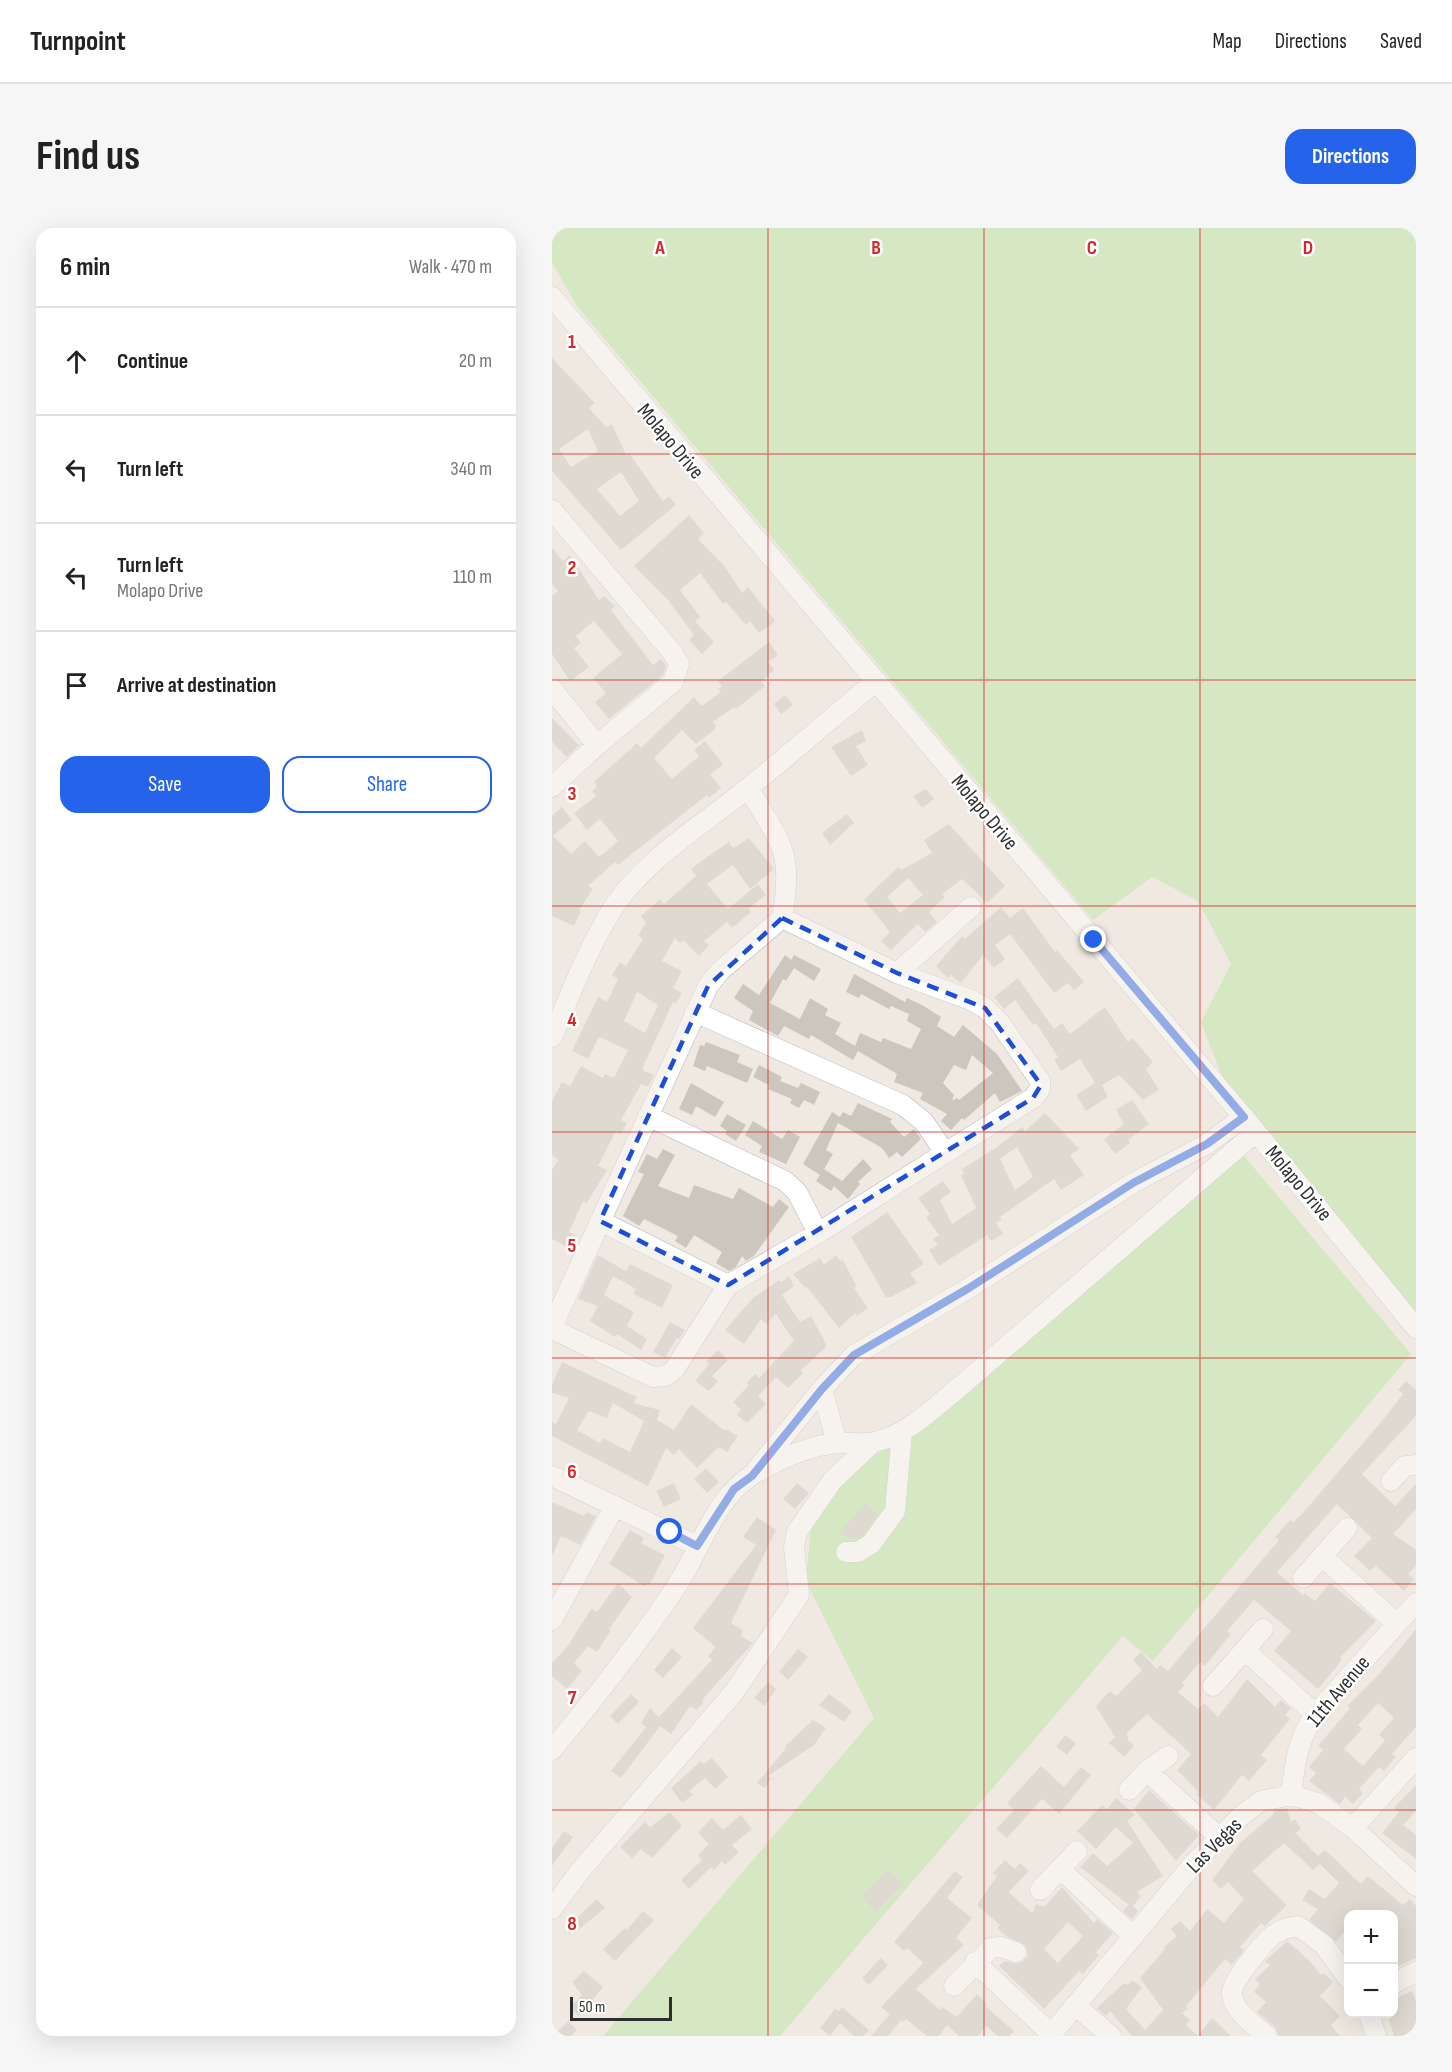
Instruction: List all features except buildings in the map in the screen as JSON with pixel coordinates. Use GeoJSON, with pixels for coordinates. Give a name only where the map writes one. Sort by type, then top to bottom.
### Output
{"type":"FeatureCollection","features":[{"type":"Feature","properties":{"kind":"street","name":"Molapo Drive"},"geometry":{"type":"LineString","coordinates":[[552,297],[1250,1125],[1416,1328]]}},
{"type":"Feature","properties":{"kind":"street"},"geometry":{"type":"LineString","coordinates":[[552,510],[672,652],[679,664],[672,682],[597,745],[552,787]]}},
{"type":"Feature","properties":{"kind":"street"},"geometry":{"type":"LineString","coordinates":[[553,1032],[592,949],[616,905],[647,868],[748,788],[875,681]]}},
{"type":"Feature","properties":{"kind":"street"},"geometry":{"type":"LineString","coordinates":[[552,689],[597,745]]}},
{"type":"Feature","properties":{"kind":"street"},"geometry":{"type":"LineString","coordinates":[[748,788],[782,844],[788,870],[782,918],[720,971],[708,986],[552,1328],[653,1377],[661,1378],[674,1370],[728,1285],[818,1233],[1033,1098],[1040,1089],[1040,1081],[999,1023],[985,1008],[971,1000],[897,973],[782,918]]}},
{"type":"Feature","properties":{"kind":"street"},"geometry":{"type":"LineString","coordinates":[[897,973],[970,907]]}},
{"type":"Feature","properties":{"kind":"street"},"geometry":{"type":"LineString","coordinates":[[695,1012],[903,1105],[924,1122],[945,1153]]}},
{"type":"Feature","properties":{"kind":"street"},"geometry":{"type":"LineString","coordinates":[[648,1116],[785,1180],[797,1192],[818,1233]]}},
{"type":"Feature","properties":{"kind":"street"},"geometry":{"type":"LineString","coordinates":[[752,1476],[822,1389],[854,1355],[969,1288],[1133,1183],[1207,1144],[1250,1125]]}},
{"type":"Feature","properties":{"kind":"street"},"geometry":{"type":"LineString","coordinates":[[552,1750],[602,1690],[677,1585],[697,1546],[734,1489],[752,1476],[786,1458],[837,1443],[873,1442],[902,1432],[950,1395],[1250,1125]]}},
{"type":"Feature","properties":{"kind":"street"},"geometry":{"type":"LineString","coordinates":[[600,1221],[728,1285]]}},
{"type":"Feature","properties":{"kind":"street"},"geometry":{"type":"LineString","coordinates":[[822,1389],[837,1443]]}},
{"type":"Feature","properties":{"kind":"street"},"geometry":{"type":"LineString","coordinates":[[846,1552],[858,1552],[871,1544],[894,1511],[902,1432]]}},
{"type":"Feature","properties":{"kind":"street"},"geometry":{"type":"LineString","coordinates":[[552,1909],[580,1871],[735,1691],[799,1595],[794,1547],[797,1532],[832,1481],[873,1442]]}},
{"type":"Feature","properties":{"kind":"street"},"geometry":{"type":"LineString","coordinates":[[1391,1481],[1405,1466],[1416,1465]]}},
{"type":"Feature","properties":{"kind":"street"},"geometry":{"type":"LineString","coordinates":[[552,1476],[697,1546]]}},
{"type":"Feature","properties":{"kind":"street"},"geometry":{"type":"LineString","coordinates":[[554,1614],[615,1506]]}},
{"type":"Feature","properties":{"kind":"street"},"geometry":{"type":"LineString","coordinates":[[1303,1578],[1347,1528]]}},
{"type":"Feature","properties":{"kind":"street"},"geometry":{"type":"LineString","coordinates":[[1322,1556],[1396,1623]]}},
{"type":"Feature","properties":{"kind":"street","name":"11th Avenue"},"geometry":{"type":"LineString","coordinates":[[1291,1794],[1298,1744],[1315,1714],[1416,1603]]}},
{"type":"Feature","properties":{"kind":"street"},"geometry":{"type":"LineString","coordinates":[[1213,1686],[1263,1629]]}},
{"type":"Feature","properties":{"kind":"street"},"geometry":{"type":"LineString","coordinates":[[1245,1650],[1315,1714]]}},
{"type":"Feature","properties":{"kind":"street"},"geometry":{"type":"LineString","coordinates":[[1129,1791],[1148,1771],[1168,1756]]}},
{"type":"Feature","properties":{"kind":"street"},"geometry":{"type":"LineString","coordinates":[[1353,1828],[1416,1758]]}},
{"type":"Feature","properties":{"kind":"street"},"geometry":{"type":"LineString","coordinates":[[1148,1771],[1220,1838]]}},
{"type":"Feature","properties":{"kind":"street"},"geometry":{"type":"LineString","coordinates":[[1291,1794],[1318,1803],[1353,1828],[1416,1886]]}},
{"type":"Feature","properties":{"kind":"street","name":"Las Vegas"},"geometry":{"type":"LineString","coordinates":[[1051,2035],[1196,1861],[1261,1801],[1291,1794]]}},
{"type":"Feature","properties":{"kind":"street"},"geometry":{"type":"LineString","coordinates":[[1040,1890],[1077,1851]]}},
{"type":"Feature","properties":{"kind":"street"},"geometry":{"type":"LineString","coordinates":[[1060,1869],[1132,1935]]}},
{"type":"Feature","properties":{"kind":"street"},"geometry":{"type":"LineString","coordinates":[[1267,2036],[1245,2017],[1235,2004],[1232,1994],[1236,1980],[1271,1937],[1285,1928],[1298,1926],[1324,1945],[1344,1972]]}},
{"type":"Feature","properties":{"kind":"street"},"geometry":{"type":"LineString","coordinates":[[954,1986],[981,1957],[996,1947],[1016,1952]]}},
{"type":"Feature","properties":{"kind":"street"},"geometry":{"type":"LineString","coordinates":[[981,1957],[1051,2035]]}},
{"type":"Feature","properties":{"kind":"street"},"geometry":{"type":"LineString","coordinates":[[1398,1981],[1416,1972]]}},
{"type":"Feature","properties":{"kind":"street"},"geometry":{"type":"LineString","coordinates":[[1075,2006],[1111,2036]]}},
{"type":"Feature","properties":{"kind":"street"},"geometry":{"type":"LineString","coordinates":[[1371,2018],[1376,2036]]}},
{"type":"Feature","properties":{"kind":"highlighted area"},"geometry":{"type":"Polygon","coordinates":[[[782,918],[897,973],[985,1008],[1041,1085],[1033,1098],[728,1285],[600,1221],[708,986],[782,918]]]}},
{"type":"Feature","properties":{"kind":"green space"},"geometry":{"type":"Polygon","coordinates":[[[557,228],[1416,228],[1416,1312],[1225,1084],[1201,1022],[1231,964],[1198,901],[1152,877],[1093,920],[576,305],[552,262],[552,232],[557,228]]]}},
{"type":"Feature","properties":{"kind":"green space"},"geometry":{"type":"Polygon","coordinates":[[[1239,1150],[1411,1354],[1153,1661],[1123,1636],[780,2036],[603,2036],[874,1718],[806,1581],[811,1524],[858,1463],[916,1434],[1239,1150]]]}},
{"type":"Feature","properties":{"kind":"route"},"geometry":{"type":"LineString","coordinates":[[670,1532],[697,1546],[734,1489],[752,1476],[822,1389],[854,1355],[969,1288],[1133,1183],[1207,1144],[1244,1117],[1094,940]]}}]}
